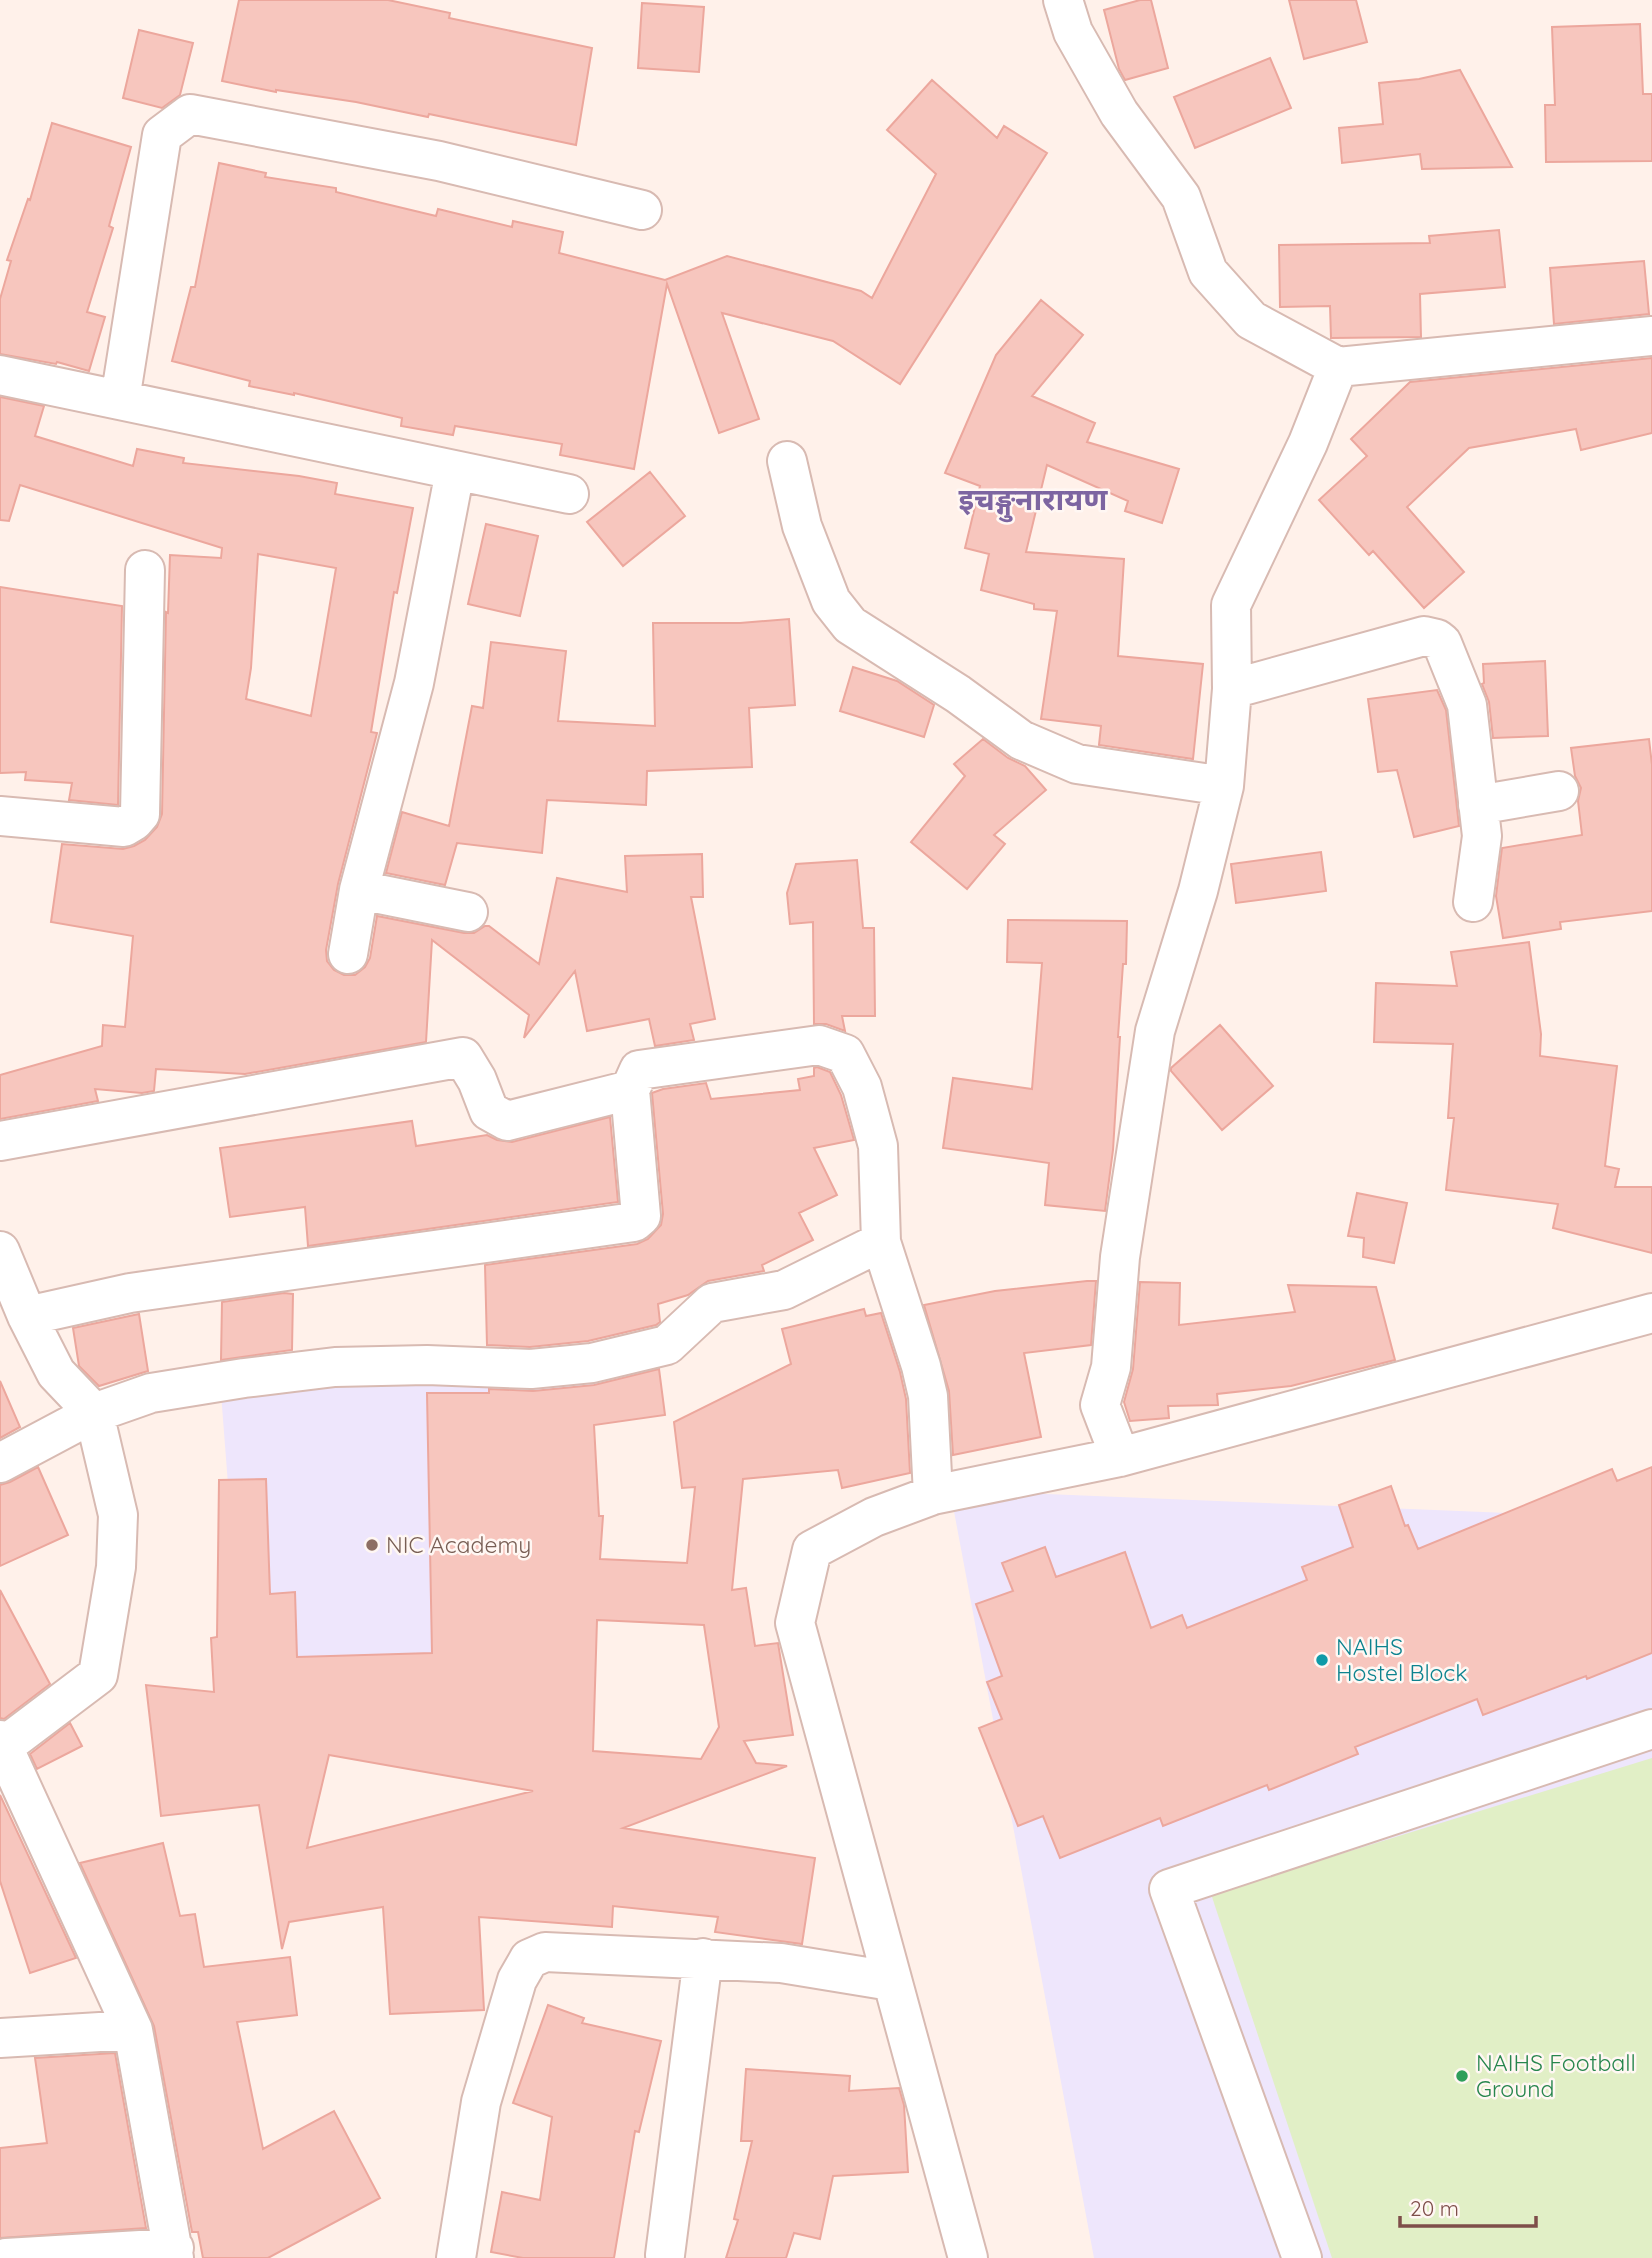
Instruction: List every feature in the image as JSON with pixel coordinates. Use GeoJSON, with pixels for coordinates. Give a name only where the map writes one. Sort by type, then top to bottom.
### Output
{"type":"FeatureCollection","features":[{"type":"Feature","properties":{"kind":"street"},"geometry":{"type":"LineString","coordinates":[[1063,0],[1073,32],[1119,113],[1181,197],[1208,272],[1251,320],[1338,367],[1652,336]]}},
{"type":"Feature","properties":{"kind":"street"},"geometry":{"type":"LineString","coordinates":[[120,400],[162,135],[190,114],[439,161],[642,211]]}},
{"type":"Feature","properties":{"kind":"street"},"geometry":{"type":"LineString","coordinates":[[1120,1457],[1100,1405],[1111,1367],[1124,1230],[1155,1031],[1198,891],[1224,786],[1232,689],[1231,605],[1308,443],[1338,367]]}},
{"type":"Feature","properties":{"kind":"street"},"geometry":{"type":"LineString","coordinates":[[0,375],[569,494]]}},
{"type":"Feature","properties":{"kind":"street"},"geometry":{"type":"LineString","coordinates":[[787,461],[807,539],[831,601],[850,625],[958,694],[1021,740],[1077,764],[1224,786]]}},
{"type":"Feature","properties":{"kind":"street"},"geometry":{"type":"LineString","coordinates":[[348,954],[359,890],[414,683],[455,471]]}},
{"type":"Feature","properties":{"kind":"street"},"geometry":{"type":"LineString","coordinates":[[0,816],[124,827],[140,814],[145,570]]}},
{"type":"Feature","properties":{"kind":"street"},"geometry":{"type":"LineString","coordinates":[[1232,689],[1424,636],[1442,643],[1467,705],[1482,836],[1473,902]]}},
{"type":"Feature","properties":{"kind":"street"},"geometry":{"type":"LineString","coordinates":[[1478,805],[1559,791]]}},
{"type":"Feature","properties":{"kind":"street"},"geometry":{"type":"LineString","coordinates":[[359,890],[468,912]]}},
{"type":"Feature","properties":{"kind":"street"},"geometry":{"type":"LineString","coordinates":[[27,1316],[130,1293],[634,1222],[641,1216],[630,1090],[639,1070],[819,1045],[845,1054],[862,1087],[878,1146],[881,1242],[922,1366],[928,1396],[933,1495]]}},
{"type":"Feature","properties":{"kind":"street"},"geometry":{"type":"LineString","coordinates":[[0,1141],[463,1057],[477,1080],[489,1111],[506,1121],[630,1090]]}},
{"type":"Feature","properties":{"kind":"street"},"geometry":{"type":"LineString","coordinates":[[0,1463],[94,1413],[151,1393],[335,1367],[427,1365],[531,1369],[592,1363],[667,1345],[712,1303],[784,1290],[881,1242]]}},
{"type":"Feature","properties":{"kind":"street"},"geometry":{"type":"LineString","coordinates":[[0,1251],[27,1316],[56,1373],[94,1413],[118,1515],[116,1567],[98,1675],[1,1746],[133,2031],[174,2253],[6,2258]]}},
{"type":"Feature","properties":{"kind":"street"},"geometry":{"type":"LineString","coordinates":[[968,2258],[795,1623],[812,1550],[874,1517],[933,1495],[1120,1457],[1652,1313]]}},
{"type":"Feature","properties":{"kind":"street"},"geometry":{"type":"LineString","coordinates":[[1303,2258],[1169,1889],[1652,1729]]}},
{"type":"Feature","properties":{"kind":"street"},"geometry":{"type":"LineString","coordinates":[[456,2258],[481,2102],[517,1980],[529,1959],[545,1952],[703,1958],[781,1963],[891,1981]]}},
{"type":"Feature","properties":{"kind":"street"},"geometry":{"type":"LineString","coordinates":[[665,2255],[703,1958]]}},
{"type":"Feature","properties":{"kind":"street"},"geometry":{"type":"LineString","coordinates":[[0,2038],[133,2031]]}},
{"type":"Feature","properties":{"kind":"shaded area","name":"NIC Academy"},"geometry":{"type":"Polygon","coordinates":[[[592,1363],[610,1411],[520,1423],[502,1667],[242,1666],[221,1393],[592,1363]]]}},
{"type":"Feature","properties":{"kind":"shaded area"},"geometry":{"type":"Polygon","coordinates":[[[950,1490],[1652,1519],[1652,2258],[1094,2258],[950,1490]]]}},
{"type":"Feature","properties":{"kind":"green space","name":"NAIHS Football Ground"},"geometry":{"type":"Polygon","coordinates":[[[1652,1758],[1652,2258],[1332,2258],[1211,1894],[1652,1758]]]}},
{"type":"Feature","properties":{"kind":"building"},"geometry":{"type":"Polygon","coordinates":[[[239,0],[388,0],[450,13],[449,18],[592,48],[576,145],[429,114],[428,117],[356,102],[276,92],[222,81],[239,0]]]}},
{"type":"Feature","properties":{"kind":"building"},"geometry":{"type":"Polygon","coordinates":[[[1140,0],[1151,0],[1168,68],[1125,80],[1119,69],[1104,10],[1140,0]]]}},
{"type":"Feature","properties":{"kind":"building"},"geometry":{"type":"Polygon","coordinates":[[[1289,0],[1356,0],[1367,42],[1304,59],[1289,0]]]}},
{"type":"Feature","properties":{"kind":"building"},"geometry":{"type":"Polygon","coordinates":[[[642,3],[704,7],[699,72],[638,68],[642,3]]]}},
{"type":"Feature","properties":{"kind":"building"},"geometry":{"type":"Polygon","coordinates":[[[1640,24],[1643,94],[1652,94],[1652,161],[1546,162],[1545,105],[1555,105],[1552,27],[1640,24]]]}},
{"type":"Feature","properties":{"kind":"building"},"geometry":{"type":"Polygon","coordinates":[[[139,30],[193,43],[180,95],[162,108],[123,98],[139,30]]]}},
{"type":"Feature","properties":{"kind":"building"},"geometry":{"type":"Polygon","coordinates":[[[1270,58],[1291,108],[1195,148],[1174,97],[1270,58]]]}},
{"type":"Feature","properties":{"kind":"building"},"geometry":{"type":"Polygon","coordinates":[[[1460,70],[1512,167],[1422,169],[1420,154],[1342,163],[1339,128],[1383,124],[1379,83],[1419,79],[1460,70]]]}},
{"type":"Feature","properties":{"kind":"building"},"geometry":{"type":"Polygon","coordinates":[[[932,80],[997,138],[1004,126],[1047,153],[900,384],[833,341],[722,313],[759,419],[719,433],[667,284],[634,469],[560,455],[562,444],[455,426],[453,435],[401,426],[402,418],[294,393],[249,386],[250,381],[172,361],[191,287],[195,287],[219,163],[266,173],[265,177],[336,188],[336,192],[436,216],[438,209],[512,227],[513,221],[563,232],[559,253],[665,280],[727,256],[861,291],[872,298],[936,174],[887,130],[932,80]]]}},
{"type":"Feature","properties":{"kind":"building"},"geometry":{"type":"Polygon","coordinates":[[[52,123],[131,147],[109,226],[113,228],[87,312],[105,317],[89,371],[57,362],[56,364],[0,354],[0,299],[11,261],[7,260],[28,199],[30,200],[52,123]]]}},
{"type":"Feature","properties":{"kind":"building"},"geometry":{"type":"Polygon","coordinates":[[[1499,230],[1505,287],[1420,294],[1421,337],[1331,338],[1330,306],[1280,307],[1279,245],[1430,243],[1429,236],[1499,230]]]}},
{"type":"Feature","properties":{"kind":"building"},"geometry":{"type":"Polygon","coordinates":[[[1644,261],[1649,314],[1554,324],[1550,268],[1644,261]]]}},
{"type":"Feature","properties":{"kind":"building"},"geometry":{"type":"Polygon","coordinates":[[[1041,300],[1083,335],[1032,396],[1095,423],[1087,442],[1179,469],[1162,523],[1125,511],[1128,501],[1047,465],[1026,552],[1124,559],[1118,656],[1203,664],[1193,759],[1099,745],[1101,726],[1041,719],[1057,611],[1034,609],[1034,604],[981,590],[989,554],[965,548],[980,486],[945,473],[996,355],[1041,300]]]}},
{"type":"Feature","properties":{"kind":"building"},"geometry":{"type":"Polygon","coordinates":[[[1652,358],[1652,433],[1581,450],[1576,429],[1469,448],[1407,507],[1464,572],[1424,608],[1373,551],[1369,555],[1319,500],[1367,456],[1351,439],[1410,382],[1652,358]]]}},
{"type":"Feature","properties":{"kind":"building"},"geometry":{"type":"Polygon","coordinates":[[[0,397],[44,406],[35,436],[133,466],[137,449],[184,458],[183,463],[337,483],[335,494],[413,508],[397,593],[394,592],[371,732],[377,733],[338,884],[326,950],[327,961],[334,970],[344,975],[355,975],[365,967],[370,958],[377,916],[464,933],[474,933],[489,926],[539,964],[557,878],[627,892],[625,856],[702,854],[703,897],[691,897],[715,1019],[690,1024],[694,1040],[655,1046],[649,1019],[587,1031],[575,971],[524,1038],[529,1015],[432,940],[426,1042],[245,1074],[156,1069],[154,1091],[142,1093],[95,1089],[98,1101],[0,1119],[0,1075],[102,1046],[103,1025],[125,1027],[133,936],[51,922],[62,844],[123,849],[145,840],[157,827],[162,814],[166,612],[168,613],[170,555],[221,558],[222,548],[20,485],[9,521],[0,520],[0,397]],[[258,554],[251,668],[246,699],[311,716],[336,568],[258,554]]]}},
{"type":"Feature","properties":{"kind":"building"},"geometry":{"type":"Polygon","coordinates":[[[650,472],[685,516],[623,566],[587,522],[650,472]]]}},
{"type":"Feature","properties":{"kind":"building"},"geometry":{"type":"Polygon","coordinates":[[[486,524],[538,536],[520,616],[468,604],[486,524]]]}},
{"type":"Feature","properties":{"kind":"building"},"geometry":{"type":"Polygon","coordinates":[[[0,587],[122,606],[118,805],[69,800],[72,783],[25,780],[26,772],[0,773],[0,587]]]}},
{"type":"Feature","properties":{"kind":"building"},"geometry":{"type":"Polygon","coordinates":[[[789,619],[795,705],[749,708],[752,767],[647,771],[646,805],[547,800],[542,853],[457,843],[445,885],[386,873],[402,812],[449,826],[472,706],[483,708],[491,642],[566,651],[558,721],[655,726],[653,623],[740,623],[789,619]]]}},
{"type":"Feature","properties":{"kind":"building"},"geometry":{"type":"Polygon","coordinates":[[[1545,661],[1548,736],[1493,738],[1489,702],[1482,684],[1483,664],[1545,661]]]}},
{"type":"Feature","properties":{"kind":"building"},"geometry":{"type":"Polygon","coordinates":[[[853,667],[897,681],[934,705],[924,737],[840,711],[853,667]]]}},
{"type":"Feature","properties":{"kind":"building"},"geometry":{"type":"Polygon","coordinates":[[[1437,690],[1446,710],[1459,826],[1414,837],[1397,770],[1378,772],[1368,699],[1437,690]]]}},
{"type":"Feature","properties":{"kind":"building"},"geometry":{"type":"Polygon","coordinates":[[[983,739],[1008,758],[1025,766],[1046,790],[994,835],[1005,844],[967,889],[911,842],[965,776],[954,764],[983,739]]]}},
{"type":"Feature","properties":{"kind":"building"},"geometry":{"type":"Polygon","coordinates":[[[1649,739],[1652,765],[1652,911],[1560,922],[1561,929],[1503,938],[1496,896],[1502,848],[1582,835],[1578,801],[1581,788],[1575,776],[1571,748],[1649,739]]]}},
{"type":"Feature","properties":{"kind":"building"},"geometry":{"type":"Polygon","coordinates":[[[1321,852],[1326,891],[1236,903],[1231,864],[1321,852]]]}},
{"type":"Feature","properties":{"kind":"building"},"geometry":{"type":"Polygon","coordinates":[[[857,860],[863,928],[874,928],[875,1016],[842,1016],[845,1031],[826,1024],[814,1024],[813,922],[790,924],[787,893],[796,864],[857,860]]]}},
{"type":"Feature","properties":{"kind":"building"},"geometry":{"type":"Polygon","coordinates":[[[1008,920],[1127,921],[1113,1150],[1105,1211],[1045,1205],[1049,1163],[943,1148],[953,1078],[1032,1089],[1042,963],[1007,962],[1008,920]]]}},
{"type":"Feature","properties":{"kind":"building"},"geometry":{"type":"Polygon","coordinates":[[[1529,942],[1541,1034],[1540,1056],[1617,1066],[1605,1166],[1619,1169],[1615,1187],[1652,1187],[1652,1253],[1553,1228],[1558,1204],[1446,1190],[1454,1118],[1448,1118],[1453,1044],[1374,1042],[1376,983],[1457,986],[1451,952],[1529,942]]]}},
{"type":"Feature","properties":{"kind":"building"},"geometry":{"type":"Polygon","coordinates":[[[1220,1025],[1273,1086],[1222,1130],[1171,1071],[1171,1068],[1220,1025]]]}},
{"type":"Feature","properties":{"kind":"building"},"geometry":{"type":"Polygon","coordinates":[[[814,1068],[830,1072],[841,1095],[854,1140],[814,1148],[837,1195],[799,1213],[813,1240],[762,1265],[764,1271],[708,1281],[688,1295],[658,1304],[660,1322],[656,1325],[588,1341],[530,1347],[487,1345],[485,1265],[637,1244],[648,1239],[661,1225],[663,1214],[652,1093],[706,1083],[711,1099],[800,1090],[798,1079],[814,1076],[814,1068]]]}},
{"type":"Feature","properties":{"kind":"building"},"geometry":{"type":"Polygon","coordinates":[[[610,1117],[618,1202],[308,1246],[305,1207],[230,1217],[220,1148],[412,1121],[416,1146],[487,1135],[497,1140],[512,1142],[610,1117]]]}},
{"type":"Feature","properties":{"kind":"building"},"geometry":{"type":"Polygon","coordinates":[[[1357,1193],[1407,1203],[1394,1263],[1363,1257],[1364,1238],[1348,1236],[1357,1193]]]}},
{"type":"Feature","properties":{"kind":"building"},"geometry":{"type":"Polygon","coordinates":[[[1096,1281],[1091,1345],[1024,1353],[1041,1437],[953,1455],[949,1391],[924,1305],[995,1291],[1096,1281]]]}},
{"type":"Feature","properties":{"kind":"building"},"geometry":{"type":"Polygon","coordinates":[[[1140,1282],[1180,1283],[1179,1325],[1295,1312],[1288,1285],[1376,1287],[1395,1360],[1291,1386],[1217,1394],[1218,1405],[1168,1406],[1169,1418],[1130,1421],[1124,1402],[1133,1369],[1140,1282]]]}},
{"type":"Feature","properties":{"kind":"building"},"geometry":{"type":"Polygon","coordinates":[[[293,1294],[292,1350],[221,1360],[222,1302],[293,1294]]]}},
{"type":"Feature","properties":{"kind":"building"},"geometry":{"type":"Polygon","coordinates":[[[864,1309],[866,1316],[881,1313],[906,1399],[910,1473],[842,1488],[838,1470],[743,1479],[732,1590],[746,1588],[755,1646],[778,1643],[793,1735],[744,1741],[756,1763],[787,1766],[623,1828],[815,1858],[802,1944],[715,1932],[718,1917],[613,1906],[612,1927],[479,1917],[484,2010],[390,2014],[383,1907],[289,1922],[282,1949],[259,1805],[161,1816],[146,1685],[214,1692],[211,1638],[217,1637],[219,1480],[266,1479],[270,1594],[295,1592],[297,1657],[432,1653],[427,1393],[489,1393],[489,1389],[533,1391],[594,1385],[659,1369],[665,1415],[594,1425],[599,1516],[603,1516],[600,1559],[687,1563],[695,1487],[682,1488],[674,1422],[791,1364],[782,1329],[864,1309]],[[597,1620],[593,1751],[701,1759],[719,1727],[704,1625],[597,1620]],[[329,1755],[307,1848],[533,1791],[329,1755]]]}},
{"type":"Feature","properties":{"kind":"building"},"geometry":{"type":"Polygon","coordinates":[[[139,1314],[148,1371],[99,1386],[79,1366],[73,1328],[139,1314]]]}},
{"type":"Feature","properties":{"kind":"building"},"geometry":{"type":"Polygon","coordinates":[[[0,1381],[20,1427],[0,1438],[0,1381]]]}},
{"type":"Feature","properties":{"kind":"building"},"geometry":{"type":"Polygon","coordinates":[[[38,1467],[68,1535],[0,1566],[0,1485],[38,1467]]]}},
{"type":"Feature","properties":{"kind":"building","name":"NAIHS Hostel Block"},"geometry":{"type":"Polygon","coordinates":[[[1652,1467],[1652,1653],[1483,1715],[1477,1699],[1355,1747],[1358,1754],[1269,1790],[1267,1785],[1163,1826],[1160,1818],[1060,1858],[1043,1816],[1018,1826],[979,1728],[1002,1719],[987,1682],[1002,1676],[976,1604],[1013,1591],[1002,1563],[1045,1547],[1056,1577],[1125,1552],[1151,1628],[1182,1615],[1187,1628],[1307,1580],[1302,1567],[1353,1547],[1339,1505],[1391,1486],[1405,1526],[1408,1525],[1418,1549],[1612,1469],[1617,1481],[1652,1467]]]}},
{"type":"Feature","properties":{"kind":"building"},"geometry":{"type":"Polygon","coordinates":[[[0,1590],[50,1684],[4,1719],[0,1718],[0,1590]]]}},
{"type":"Feature","properties":{"kind":"building"},"geometry":{"type":"Polygon","coordinates":[[[70,1723],[82,1746],[37,1769],[30,1754],[70,1723]]]}},
{"type":"Feature","properties":{"kind":"building"},"geometry":{"type":"Polygon","coordinates":[[[0,1795],[76,1958],[30,1973],[0,1881],[0,1795]]]}},
{"type":"Feature","properties":{"kind":"building"},"geometry":{"type":"Polygon","coordinates":[[[163,1843],[180,1916],[195,1914],[204,1967],[290,1957],[297,2015],[237,2022],[263,2149],[334,2111],[380,2198],[268,2258],[203,2258],[198,2232],[192,2232],[154,2026],[80,1863],[163,1843]]]}},
{"type":"Feature","properties":{"kind":"building"},"geometry":{"type":"Polygon","coordinates":[[[548,2005],[584,2018],[582,2023],[661,2041],[639,2132],[635,2131],[614,2258],[523,2258],[491,2252],[502,2192],[540,2200],[552,2117],[513,2103],[548,2005]]]}},
{"type":"Feature","properties":{"kind":"building"},"geometry":{"type":"Polygon","coordinates":[[[115,2053],[146,2228],[0,2238],[0,2148],[47,2143],[35,2058],[115,2053]]]}},
{"type":"Feature","properties":{"kind":"building"},"geometry":{"type":"Polygon","coordinates":[[[746,2069],[850,2076],[849,2091],[899,2088],[904,2105],[908,2172],[833,2176],[820,2239],[794,2233],[786,2258],[726,2258],[738,2220],[734,2219],[752,2141],[741,2141],[746,2069]]]}},
{"type":"Feature","properties":{"kind":"place","name":"NIC Academy"},"geometry":{"type":"Point","coordinates":[372,1545]}},
{"type":"Feature","properties":{"kind":"place","name":"NAIHS Hostel Block"},"geometry":{"type":"Point","coordinates":[1322,1660]}},
{"type":"Feature","properties":{"kind":"place","name":"NAIHS Football Ground"},"geometry":{"type":"Point","coordinates":[1462,2076]}},
{"type":"Feature","properties":{"kind":"district","name":"इचङ्गुनारायण"},"geometry":{"type":"Point","coordinates":[1033,500]}}]}
